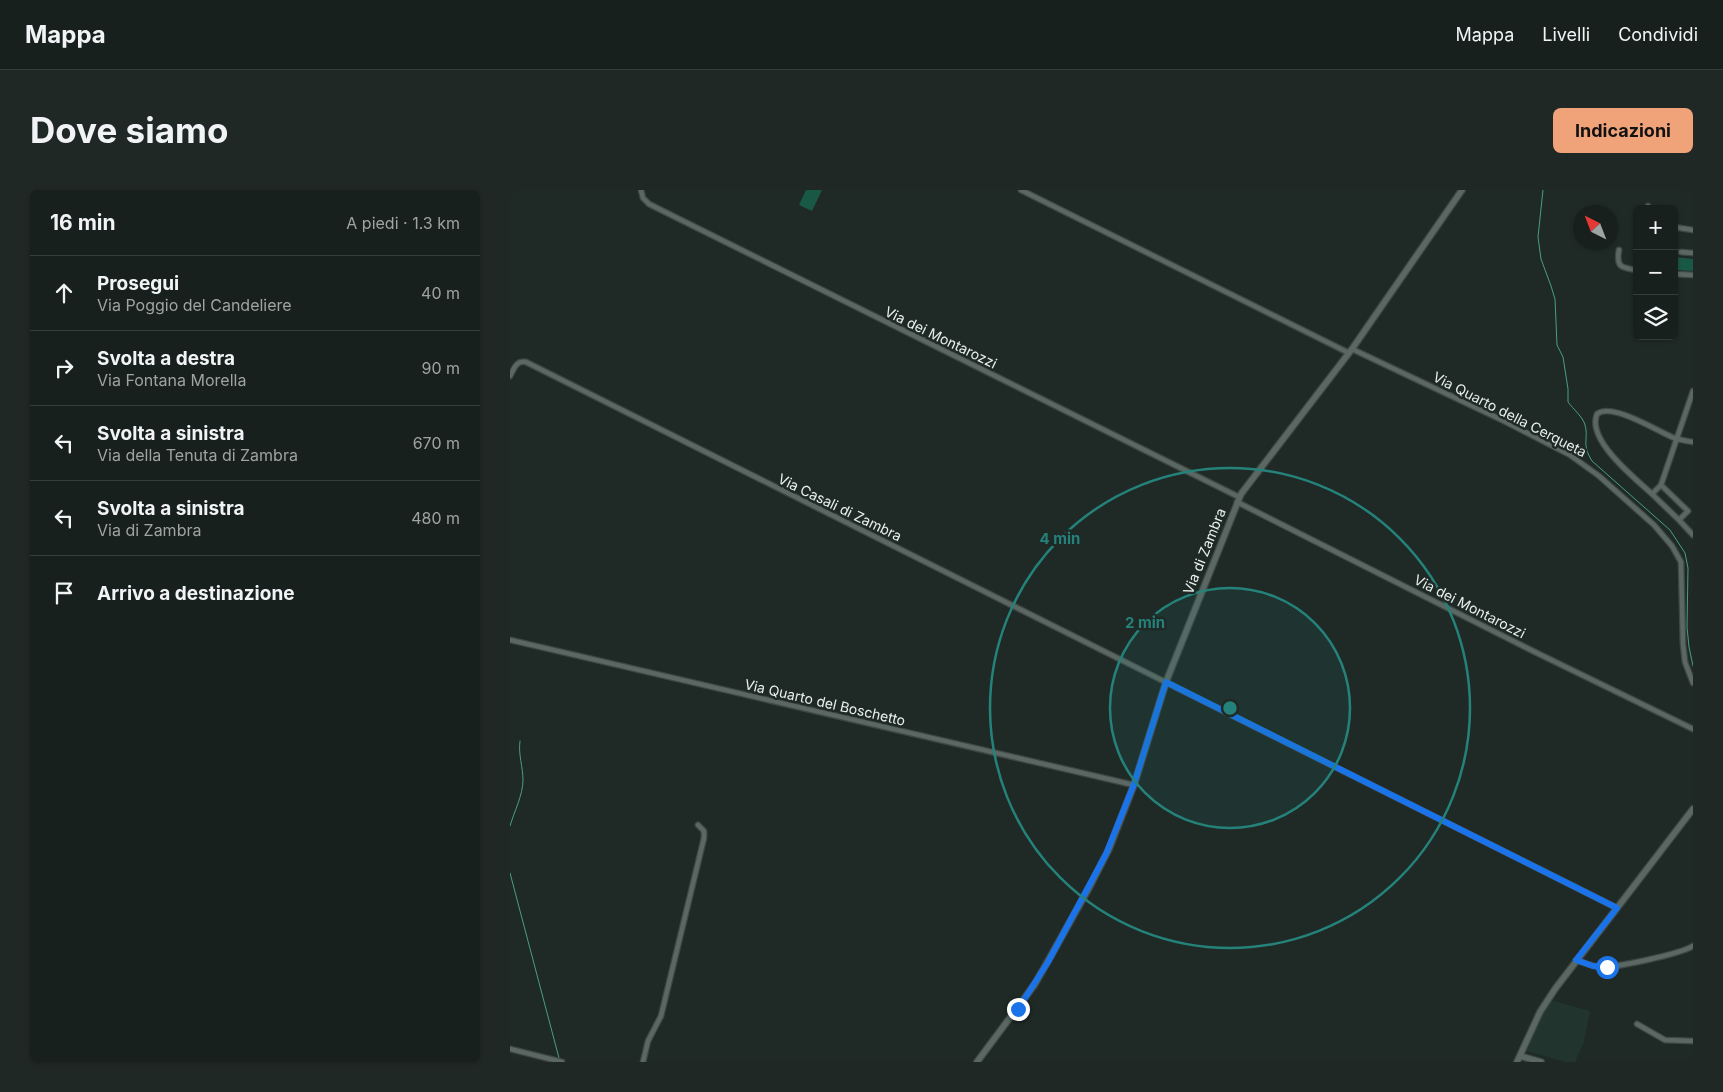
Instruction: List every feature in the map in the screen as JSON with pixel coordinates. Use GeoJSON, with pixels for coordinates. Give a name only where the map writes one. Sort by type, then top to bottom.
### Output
{"type":"FeatureCollection","features":[{"type":"Feature","properties":{"kind":"street","name":"Via dei Montarozzi"},"geometry":{"type":"LineString","coordinates":[[642,190],[642,196],[649,204],[1238,500],[1537,653],[1693,729]]}},
{"type":"Feature","properties":{"kind":"street","name":"Via Quarto della Cerqueta"},"geometry":{"type":"LineString","coordinates":[[1021,190],[1350,351],[1502,420],[1570,455],[1595,472],[1654,525],[1672,546],[1681,562],[1683,649],[1686,665],[1693,683]]}},
{"type":"Feature","properties":{"kind":"street","name":"Via di Zambra"},"geometry":{"type":"LineString","coordinates":[[977,1062],[1026,997],[1048,962],[1103,861],[1134,784],[1166,682],[1238,500],[1350,351],[1462,190]]}},
{"type":"Feature","properties":{"kind":"street"},"geometry":{"type":"LineString","coordinates":[[1678,228],[1693,230]]}},
{"type":"Feature","properties":{"kind":"street"},"geometry":{"type":"LineString","coordinates":[[1619,250],[1618,261],[1620,265],[1624,268],[1633,269]]}},
{"type":"Feature","properties":{"kind":"street"},"geometry":{"type":"LineString","coordinates":[[1681,252],[1693,253]]}},
{"type":"Feature","properties":{"kind":"street"},"geometry":{"type":"LineString","coordinates":[[1678,274],[1693,275]]}},
{"type":"Feature","properties":{"kind":"street","name":"Via Casali di Zambra"},"geometry":{"type":"LineString","coordinates":[[510,376],[517,364],[522,361],[526,362],[1617,908]]}},
{"type":"Feature","properties":{"kind":"street"},"geometry":{"type":"LineString","coordinates":[[1652,494],[1661,485],[1693,391]]}},
{"type":"Feature","properties":{"kind":"street"},"geometry":{"type":"LineString","coordinates":[[1693,442],[1676,439],[1616,412],[1602,411],[1596,416],[1597,429],[1607,449],[1693,535]]}},
{"type":"Feature","properties":{"kind":"street"},"geometry":{"type":"LineString","coordinates":[[1661,485],[1690,511],[1679,520]]}},
{"type":"Feature","properties":{"kind":"street","name":"Via Quarto del Boschetto"},"geometry":{"type":"LineString","coordinates":[[510,640],[1134,784]]}},
{"type":"Feature","properties":{"kind":"street"},"geometry":{"type":"LineString","coordinates":[[1541,1062],[1518,1059],[1543,1007],[1576,960],[1693,809]]}},
{"type":"Feature","properties":{"kind":"street"},"geometry":{"type":"LineString","coordinates":[[643,1062],[649,1039],[661,1016],[704,838],[704,831],[698,824]]}},
{"type":"Feature","properties":{"kind":"street"},"geometry":{"type":"LineString","coordinates":[[1576,960],[1593,966],[1607,967],[1681,952],[1693,946]]}},
{"type":"Feature","properties":{"kind":"street"},"geometry":{"type":"LineString","coordinates":[[1637,1024],[1665,1040],[1693,1041]]}},
{"type":"Feature","properties":{"kind":"street"},"geometry":{"type":"LineString","coordinates":[[510,1049],[559,1061]]}},
{"type":"Feature","properties":{"kind":"shaded area"},"geometry":{"type":"Polygon","coordinates":[[[1550,1000],[1590,1011],[1584,1042],[1575,1062],[1566,1062],[1526,1051],[1538,1020],[1550,1000]]]}},
{"type":"Feature","properties":{"kind":"green space"},"geometry":{"type":"Polygon","coordinates":[[[806,190],[822,190],[812,211],[799,205],[806,190]]]}},
{"type":"Feature","properties":{"kind":"green space"},"geometry":{"type":"Polygon","coordinates":[[[1678,257],[1693,259],[1693,271],[1678,270],[1678,257]]]}},
{"type":"Feature","properties":{"kind":"waterway"},"geometry":{"type":"LineString","coordinates":[[1543,190],[1538,237],[1541,259],[1555,299],[1557,345],[1563,357],[1568,402],[1584,422],[1586,446],[1592,461],[1670,530],[1685,553],[1688,568],[1687,627],[1693,666]]}},
{"type":"Feature","properties":{"kind":"waterway"},"geometry":{"type":"LineString","coordinates":[[510,826],[523,786],[520,741]]}},
{"type":"Feature","properties":{"kind":"waterway"},"geometry":{"type":"LineString","coordinates":[[510,873],[559,1058]]}},
{"type":"Feature","properties":{"kind":"route"},"geometry":{"type":"LineString","coordinates":[[1018,1009],[1048,962],[1095,877],[1119,826],[1166,682],[1617,908],[1576,960],[1593,966],[1607,967]]}}]}
